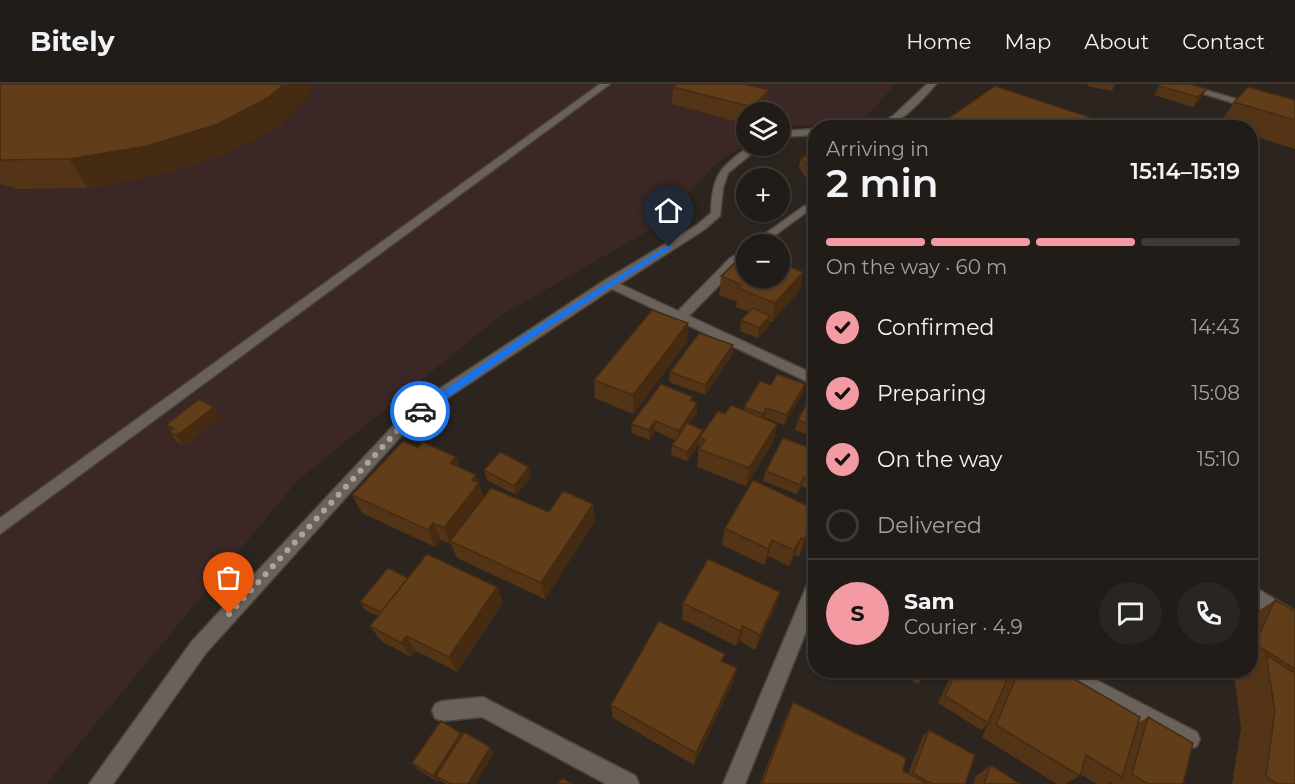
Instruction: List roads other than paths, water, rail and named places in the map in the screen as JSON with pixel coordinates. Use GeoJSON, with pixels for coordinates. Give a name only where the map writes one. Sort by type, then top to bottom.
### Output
{"type":"FeatureCollection","features":[{"type":"Feature","properties":{"kind":"street"},"geometry":{"type":"LineString","coordinates":[[0,527],[606,84]]}},
{"type":"Feature","properties":{"kind":"street"},"geometry":{"type":"LineString","coordinates":[[892,120],[932,84]]}},
{"type":"Feature","properties":{"kind":"street"},"geometry":{"type":"LineString","coordinates":[[1176,84],[1295,119]]}},
{"type":"Feature","properties":{"kind":"street"},"geometry":{"type":"LineString","coordinates":[[790,133],[808,132]]}},
{"type":"Feature","properties":{"kind":"street"},"geometry":{"type":"LineString","coordinates":[[100,784],[199,647],[398,430],[441,395],[609,284],[689,235],[716,214],[718,181],[721,173],[743,156]]}},
{"type":"Feature","properties":{"kind":"street"},"geometry":{"type":"LineString","coordinates":[[770,234],[804,209]]}},
{"type":"Feature","properties":{"kind":"street"},"geometry":{"type":"LineString","coordinates":[[681,317],[736,260]]}},
{"type":"Feature","properties":{"kind":"street"},"geometry":{"type":"LineString","coordinates":[[609,284],[808,377]]}},
{"type":"Feature","properties":{"kind":"street"},"geometry":{"type":"LineString","coordinates":[[1258,597],[1295,621]]}},
{"type":"Feature","properties":{"kind":"street"},"geometry":{"type":"LineString","coordinates":[[734,784],[808,604]]}},
{"type":"Feature","properties":{"kind":"street"},"geometry":{"type":"LineString","coordinates":[[1072,678],[1190,739]]}},
{"type":"Feature","properties":{"kind":"street"},"geometry":{"type":"LineString","coordinates":[[442,711],[483,707],[628,784]]}}]}
